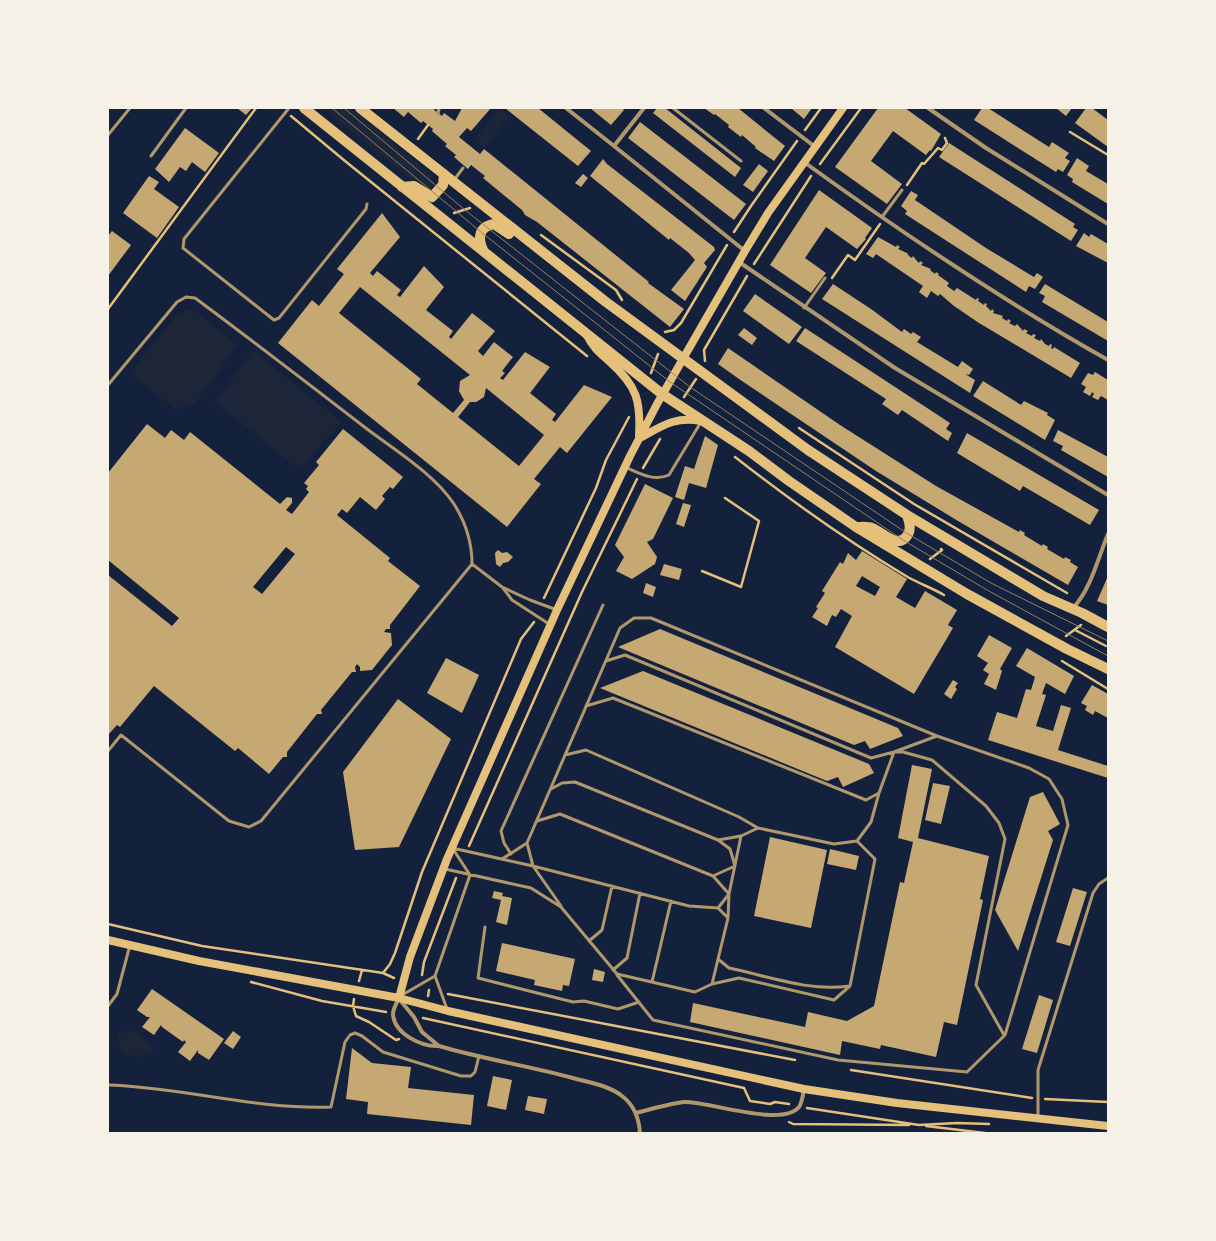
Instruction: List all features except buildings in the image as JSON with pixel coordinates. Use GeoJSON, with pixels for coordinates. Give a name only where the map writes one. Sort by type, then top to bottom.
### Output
{"type":"FeatureCollection","features":[{"type":"Feature","properties":{"kind":"main road"},"geometry":{"type":"LineString","coordinates":[[304,108],[662,394],[749,450],[789,481],[856,527],[938,576],[1067,649],[1108,669]]}},
{"type":"Feature","properties":{"kind":"main road"},"geometry":{"type":"LineString","coordinates":[[360,108],[523,237],[683,360],[808,450],[907,515],[1043,596],[1072,610],[1082,613],[1108,627]]}},
{"type":"Feature","properties":{"kind":"main road"},"geometry":{"type":"LineString","coordinates":[[399,998],[410,957],[452,848],[550,625],[639,438],[662,394],[768,213],[814,146],[843,108]]}},
{"type":"Feature","properties":{"kind":"main road"},"geometry":{"type":"LineString","coordinates":[[402,187],[414,186],[432,197],[436,195],[443,185],[444,174]]}},
{"type":"Feature","properties":{"kind":"main road"},"geometry":{"type":"LineString","coordinates":[[484,252],[479,238],[481,232],[486,226],[494,224],[512,236],[523,237]]}},
{"type":"Feature","properties":{"kind":"main road"},"geometry":{"type":"LineString","coordinates":[[587,334],[592,346],[622,372],[630,382],[639,402],[639,438]]}},
{"type":"Feature","properties":{"kind":"main road"},"geometry":{"type":"LineString","coordinates":[[639,438],[669,422],[688,418],[702,421]]}},
{"type":"Feature","properties":{"kind":"main road"},"geometry":{"type":"LineString","coordinates":[[856,527],[871,528],[891,539],[900,541],[906,537],[910,528],[907,515]]}},
{"type":"Feature","properties":{"kind":"main road"},"geometry":{"type":"LineString","coordinates":[[108,940],[199,961],[399,998],[448,1011],[804,1089],[898,1104],[1108,1126]]}},
{"type":"Feature","properties":{"kind":"street"},"geometry":{"type":"LineString","coordinates":[[438,113],[439,108]]}},
{"type":"Feature","properties":{"kind":"street"},"geometry":{"type":"LineString","coordinates":[[566,108],[745,251]]}},
{"type":"Feature","properties":{"kind":"street"},"geometry":{"type":"LineString","coordinates":[[614,146],[644,108]]}},
{"type":"Feature","properties":{"kind":"street"},"geometry":{"type":"LineString","coordinates":[[764,108],[814,146]]}},
{"type":"Feature","properties":{"kind":"street"},"geometry":{"type":"LineString","coordinates":[[928,108],[960,131],[1108,224]]}},
{"type":"Feature","properties":{"kind":"street"},"geometry":{"type":"LineString","coordinates":[[804,161],[888,222],[984,286],[1057,331],[1108,360]]}},
{"type":"Feature","properties":{"kind":"street"},"geometry":{"type":"LineString","coordinates":[[738,262],[811,313],[908,376],[1108,495]]}},
{"type":"Feature","properties":{"kind":"street"},"geometry":{"type":"LineString","coordinates":[[1072,610],[1080,601],[1108,534]]}},
{"type":"Feature","properties":{"kind":"street"},"geometry":{"type":"LineString","coordinates":[[399,998],[393,1014],[398,1027],[415,1042],[429,1047],[439,1046],[529,1066],[610,1089],[622,1096],[636,1113],[640,1133]]}},
{"type":"Feature","properties":{"kind":"street"},"geometry":{"type":"LineString","coordinates":[[399,998],[414,1017],[422,1032],[439,1046]]}},
{"type":"Feature","properties":{"kind":"street"},"geometry":{"type":"LineString","coordinates":[[636,1113],[685,1102],[754,1114],[781,1115],[795,1110],[799,1106],[804,1089]]}},
{"type":"Feature","properties":{"kind":"lane"},"geometry":{"type":"LineString","coordinates":[[108,135],[130,108]]}},
{"type":"Feature","properties":{"kind":"lane"},"geometry":{"type":"LineString","coordinates":[[151,156],[186,108]]}},
{"type":"Feature","properties":{"kind":"lane"},"geometry":{"type":"LineString","coordinates":[[289,108],[184,239],[183,248],[274,320],[279,318],[366,209],[367,204]]}},
{"type":"Feature","properties":{"kind":"lane"},"geometry":{"type":"LineString","coordinates":[[673,108],[741,161]]}},
{"type":"Feature","properties":{"kind":"lane"},"geometry":{"type":"LineString","coordinates":[[453,182],[463,168]]}},
{"type":"Feature","properties":{"kind":"lane"},"geometry":{"type":"LineString","coordinates":[[882,217],[902,190]]}},
{"type":"Feature","properties":{"kind":"lane"},"geometry":{"type":"LineString","coordinates":[[804,308],[826,278]]}},
{"type":"Feature","properties":{"kind":"lane"},"geometry":{"type":"LineString","coordinates":[[108,385],[177,302],[186,297],[195,298],[426,475],[454,504],[466,526],[472,547],[472,564],[261,821],[249,827],[229,821],[122,735],[108,751]]}},
{"type":"Feature","properties":{"kind":"lane"},"geometry":{"type":"LineString","coordinates":[[625,467],[652,478],[662,478],[669,475],[702,421]]}},
{"type":"Feature","properties":{"kind":"lane"},"geometry":{"type":"LineString","coordinates":[[472,564],[502,587],[557,610]]}},
{"type":"Feature","properties":{"kind":"lane"},"geometry":{"type":"LineString","coordinates":[[502,587],[512,600],[537,615],[550,625]]}},
{"type":"Feature","properties":{"kind":"lane"},"geometry":{"type":"LineString","coordinates":[[511,854],[504,843],[501,831],[603,605]]}},
{"type":"Feature","properties":{"kind":"lane"},"geometry":{"type":"LineString","coordinates":[[502,859],[527,843],[620,628],[634,618],[651,618],[937,736],[1029,768],[1049,779],[1062,799],[1068,826],[1005,1035],[967,1072],[838,1060],[653,1020],[562,907],[533,866],[527,843]]}},
{"type":"Feature","properties":{"kind":"lane"},"geometry":{"type":"LineString","coordinates":[[606,661],[625,655],[871,758],[894,752],[937,736]]}},
{"type":"Feature","properties":{"kind":"lane"},"geometry":{"type":"LineString","coordinates":[[586,706],[613,698],[866,800],[879,793]]}},
{"type":"Feature","properties":{"kind":"lane"},"geometry":{"type":"LineString","coordinates":[[565,755],[586,750],[739,816],[758,828],[834,844],[857,841],[871,822],[879,793],[894,752]]}},
{"type":"Feature","properties":{"kind":"lane"},"geometry":{"type":"LineString","coordinates":[[894,752],[904,752],[932,760],[986,806],[999,822],[1005,839],[976,984],[1004,1035],[967,1072]]}},
{"type":"Feature","properties":{"kind":"lane"},"geometry":{"type":"LineString","coordinates":[[550,790],[562,783],[575,782],[718,840],[730,849],[735,866]]}},
{"type":"Feature","properties":{"kind":"lane"},"geometry":{"type":"LineString","coordinates":[[537,821],[560,814],[713,876],[729,894]]}},
{"type":"Feature","properties":{"kind":"lane"},"geometry":{"type":"LineString","coordinates":[[718,840],[741,836],[758,828]]}},
{"type":"Feature","properties":{"kind":"lane"},"geometry":{"type":"LineString","coordinates":[[712,984],[728,918],[729,894],[741,836]]}},
{"type":"Feature","properties":{"kind":"lane"},"geometry":{"type":"LineString","coordinates":[[617,974],[695,992],[712,984],[739,978],[834,1000],[850,986],[875,859],[857,841]]}},
{"type":"Feature","properties":{"kind":"lane"},"geometry":{"type":"LineString","coordinates":[[452,848],[533,866],[689,906],[718,908],[728,918]]}},
{"type":"Feature","properties":{"kind":"lane"},"geometry":{"type":"LineString","coordinates":[[452,848],[470,875]]}},
{"type":"Feature","properties":{"kind":"lane"},"geometry":{"type":"LineString","coordinates":[[713,876],[735,866]]}},
{"type":"Feature","properties":{"kind":"lane"},"geometry":{"type":"LineString","coordinates":[[444,869],[531,888],[562,907]]}},
{"type":"Feature","properties":{"kind":"lane"},"geometry":{"type":"LineString","coordinates":[[448,1011],[435,976],[470,875]]}},
{"type":"Feature","properties":{"kind":"lane"},"geometry":{"type":"LineString","coordinates":[[1038,1119],[1038,1070],[1093,892],[1099,884],[1108,878]]}},
{"type":"Feature","properties":{"kind":"lane"},"geometry":{"type":"LineString","coordinates":[[589,941],[602,930],[612,886]]}},
{"type":"Feature","properties":{"kind":"lane"},"geometry":{"type":"LineString","coordinates":[[613,970],[626,958],[640,893]]}},
{"type":"Feature","properties":{"kind":"lane"},"geometry":{"type":"LineString","coordinates":[[718,908],[729,894]]}},
{"type":"Feature","properties":{"kind":"lane"},"geometry":{"type":"LineString","coordinates":[[652,982],[671,901]]}},
{"type":"Feature","properties":{"kind":"lane"},"geometry":{"type":"LineString","coordinates":[[485,927],[478,978],[573,1002],[584,1001],[618,1009],[639,1002]]}},
{"type":"Feature","properties":{"kind":"lane"},"geometry":{"type":"LineString","coordinates":[[108,1006],[117,994],[130,945]]}},
{"type":"Feature","properties":{"kind":"lane"},"geometry":{"type":"LineString","coordinates":[[718,959],[729,968],[814,987],[831,988],[850,986]]}},
{"type":"Feature","properties":{"kind":"lane"},"geometry":{"type":"LineString","coordinates":[[399,998],[435,976]]}},
{"type":"Feature","properties":{"kind":"lane"},"geometry":{"type":"LineString","coordinates":[[108,1085],[138,1086],[196,1095],[317,1108],[331,1107],[345,1042],[350,1035],[355,1033],[362,1036],[383,1052],[461,1076],[471,1076],[475,1072],[479,1056]]}},
{"type":"Feature","properties":{"kind":"path"},"geometry":{"type":"LineString","coordinates":[[108,309],[256,108]]}},
{"type":"Feature","properties":{"kind":"path"},"geometry":{"type":"LineString","coordinates":[[647,382],[656,362],[665,332],[674,330],[681,323],[751,206],[821,108]]}},
{"type":"Feature","properties":{"kind":"path"},"geometry":{"type":"LineString","coordinates":[[705,362],[704,350],[750,270],[815,170],[861,108]]}},
{"type":"Feature","properties":{"kind":"path"},"geometry":{"type":"LineString","coordinates":[[286,112],[588,357]]}},
{"type":"Feature","properties":{"kind":"path"},"geometry":{"type":"LineString","coordinates":[[418,139],[428,125]]}},
{"type":"Feature","properties":{"kind":"path"},"geometry":{"type":"LineString","coordinates":[[1070,132],[1108,155]]}},
{"type":"Feature","properties":{"kind":"path"},"geometry":{"type":"LineString","coordinates":[[455,218],[451,214],[475,207],[462,197],[466,192]]}},
{"type":"Feature","properties":{"kind":"path"},"geometry":{"type":"LineString","coordinates":[[446,242],[457,231]]}},
{"type":"Feature","properties":{"kind":"path"},"geometry":{"type":"LineString","coordinates":[[689,350],[711,366]]}},
{"type":"Feature","properties":{"kind":"path"},"geometry":{"type":"LineString","coordinates":[[682,400],[695,380]]}},
{"type":"Feature","properties":{"kind":"path"},"geometry":{"type":"LineString","coordinates":[[541,604],[596,488],[606,460],[631,414]]}},
{"type":"Feature","properties":{"kind":"path"},"geometry":{"type":"LineString","coordinates":[[796,426],[943,520],[1080,601]]}},
{"type":"Feature","properties":{"kind":"path"},"geometry":{"type":"LineString","coordinates":[[467,851],[582,592],[640,473],[651,453],[664,435]]}},
{"type":"Feature","properties":{"kind":"path"},"geometry":{"type":"LineString","coordinates":[[702,571],[741,587],[759,521],[725,498]]}},
{"type":"Feature","properties":{"kind":"path"},"geometry":{"type":"LineString","coordinates":[[936,532],[943,520]]}},
{"type":"Feature","properties":{"kind":"path"},"geometry":{"type":"LineString","coordinates":[[931,588],[942,567],[929,560],[942,550],[936,546]]}},
{"type":"Feature","properties":{"kind":"path"},"geometry":{"type":"LineString","coordinates":[[1067,649],[1074,643],[1064,637],[1084,623],[1074,618],[1082,613]]}},
{"type":"Feature","properties":{"kind":"path"},"geometry":{"type":"LineString","coordinates":[[108,924],[202,946],[383,973],[390,964],[395,952],[422,872],[521,639],[532,626],[537,615]]}},
{"type":"Feature","properties":{"kind":"path"},"geometry":{"type":"LineString","coordinates":[[1075,630],[1106,646]]}},
{"type":"Feature","properties":{"kind":"path"},"geometry":{"type":"LineString","coordinates":[[458,872],[424,962],[421,977],[429,990],[475,998]]}},
{"type":"Feature","properties":{"kind":"path"},"geometry":{"type":"LineString","coordinates":[[359,982],[362,970]]}},
{"type":"Feature","properties":{"kind":"path"},"geometry":{"type":"LineString","coordinates":[[355,998],[352,1006],[356,1016],[369,1022],[396,1040],[407,1036]]}},
{"type":"Feature","properties":{"kind":"path"},"geometry":{"type":"LineString","coordinates":[[781,1115],[793,1124],[919,1125],[985,1133]]}},
{"type":"Feature","properties":{"kind":"shaded area"},"geometry":{"type":"Polygon","coordinates":[[[322,108],[351,108],[429,173],[433,182],[432,189],[422,188],[322,108]]]}},
{"type":"Feature","properties":{"kind":"shaded area"},"geometry":{"type":"Polygon","coordinates":[[[499,109],[509,117],[484,148],[474,140],[499,109]]]}},
{"type":"Feature","properties":{"kind":"shaded area"},"geometry":{"type":"Polygon","coordinates":[[[187,310],[194,310],[237,345],[195,404],[174,409],[130,373],[176,315],[187,310]]]}},
{"type":"Feature","properties":{"kind":"shaded area"},"geometry":{"type":"Polygon","coordinates":[[[253,350],[341,422],[300,470],[215,402],[253,350]]]}},
{"type":"Feature","properties":{"kind":"shaded area"},"geometry":{"type":"Polygon","coordinates":[[[128,1030],[133,1031],[152,1044],[153,1051],[151,1054],[145,1052],[141,1058],[136,1054],[134,1056],[122,1055],[117,1035],[128,1030]]]}},
{"type":"Feature","properties":{"kind":"tram line"},"geometry":{"type":"LineString","coordinates":[[332,108],[481,232],[670,382],[903,540],[987,590],[1108,656]]}},
{"type":"Feature","properties":{"kind":"tram line"},"geometry":{"type":"LineString","coordinates":[[344,108],[465,210],[690,387],[908,534],[991,583],[1108,641]]}}]}
